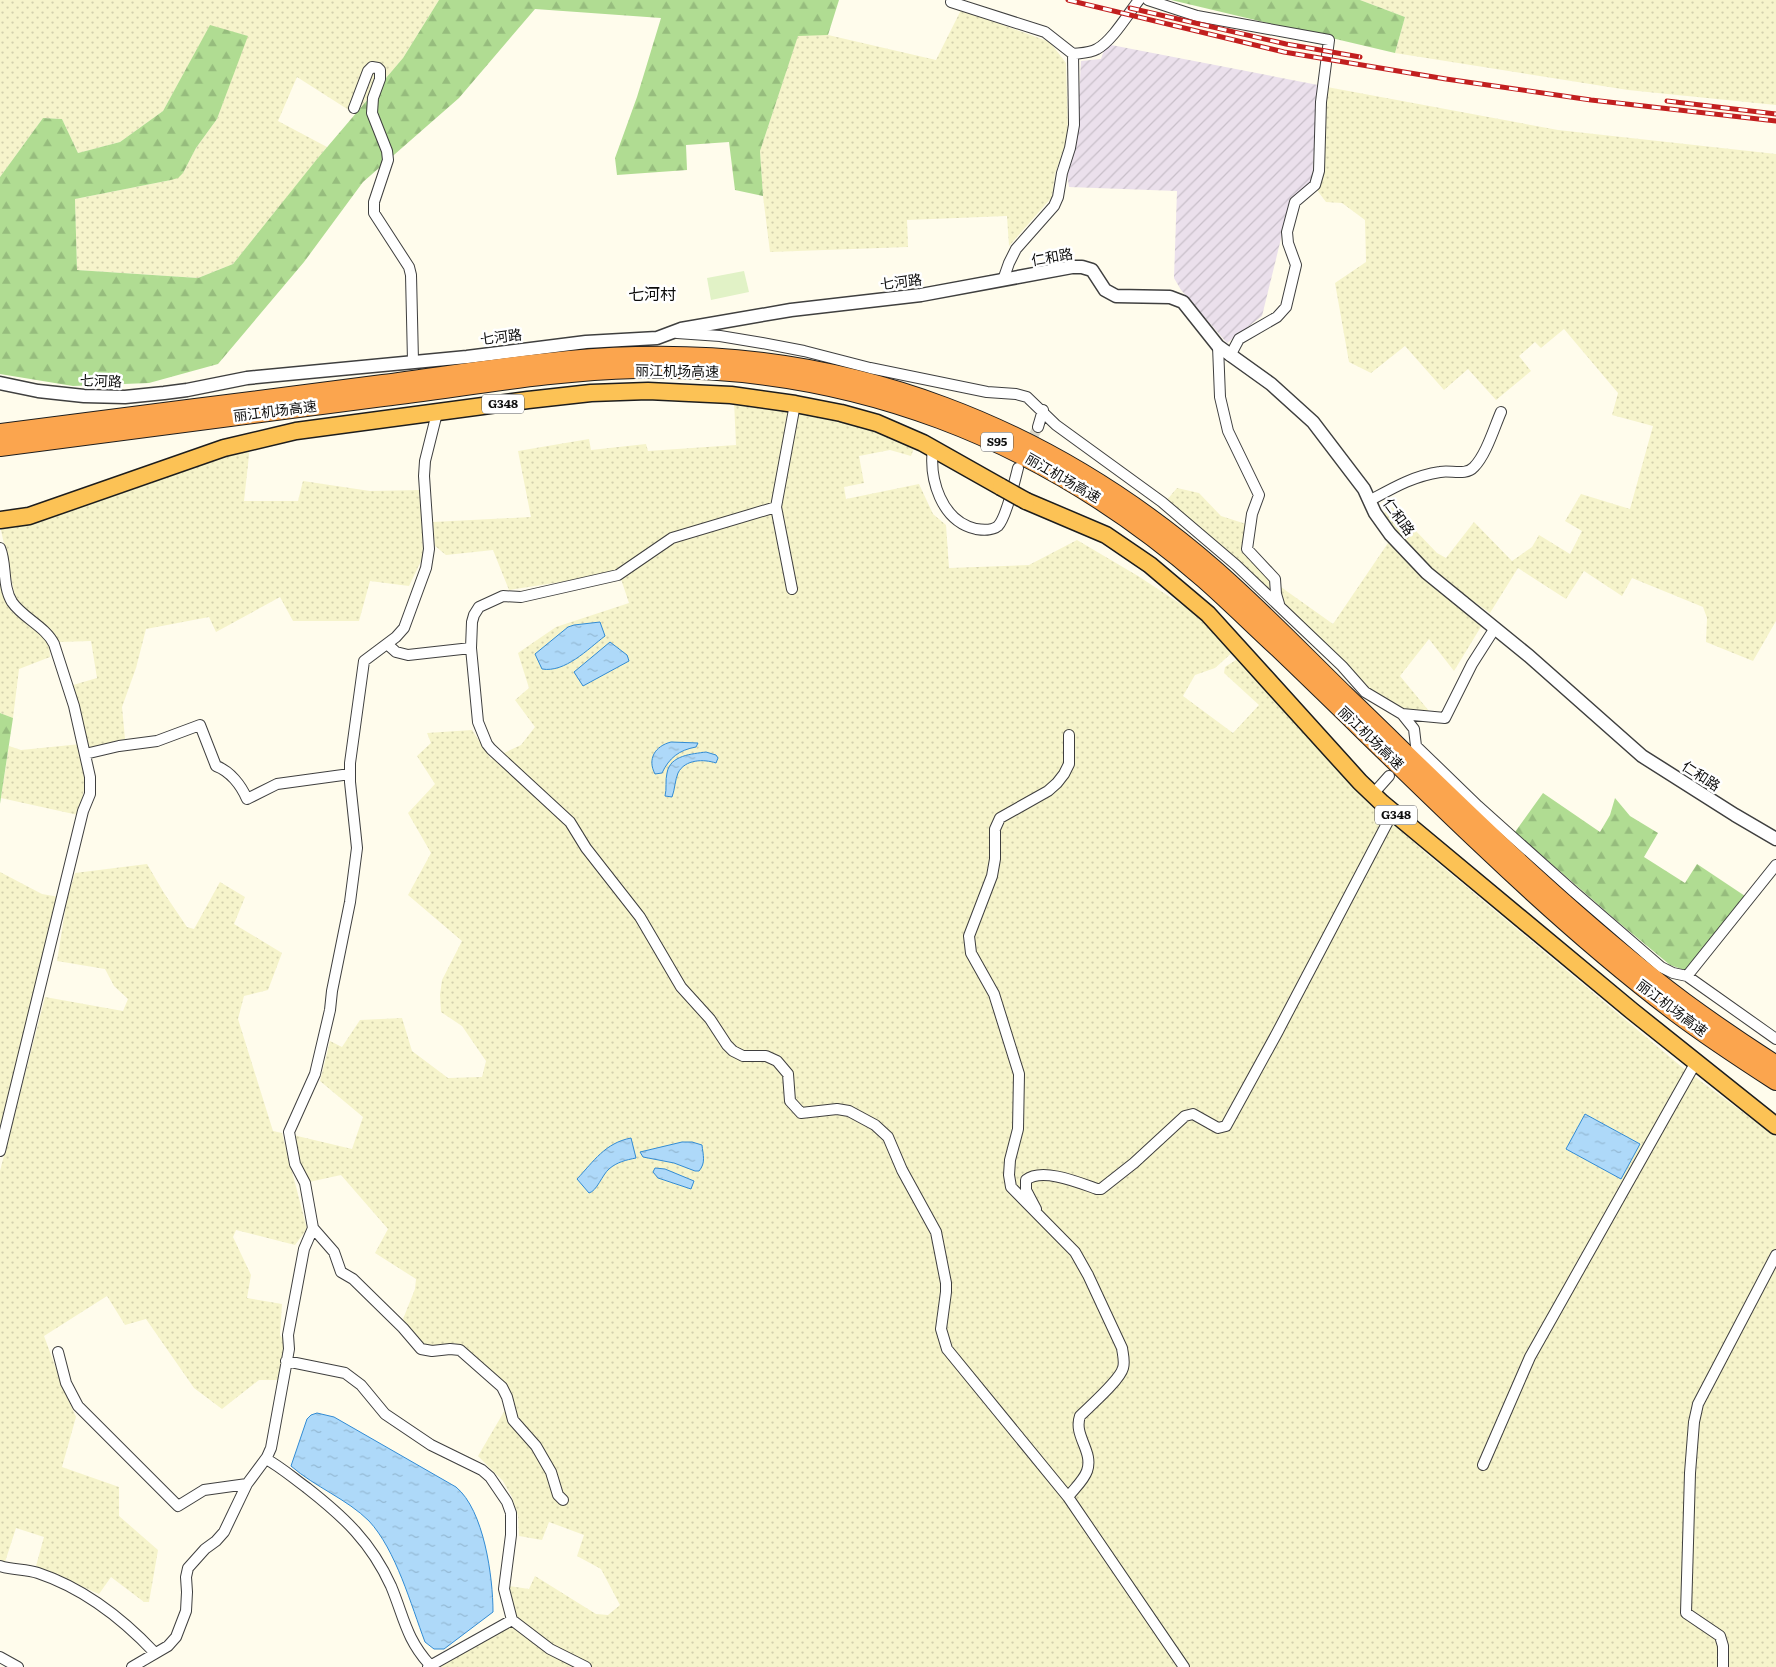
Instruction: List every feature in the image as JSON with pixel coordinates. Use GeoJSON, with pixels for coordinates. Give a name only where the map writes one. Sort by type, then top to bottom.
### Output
{"type":"FeatureCollection","features":[{"type":"Feature","properties":{"kind":"highway","name":"丽江机场高速"},"geometry":{"type":"LineString","coordinates":[[0,433],[536,363],[634,356],[707,357],[784,365],[851,378],[940,405],[1003,430],[1053,455],[1116,493],[1157,523],[1216,571],[1490,835],[1562,901],[1633,962],[1685,1003],[1776,1065]]}},
{"type":"Feature","properties":{"kind":"highway","name":"丽江机场高速"},"geometry":{"type":"LineString","coordinates":[[0,447],[537,376],[634,369],[723,371],[782,378],[848,392],[936,418],[983,436],[1046,466],[1101,500],[1149,534],[1208,581],[1481,845],[1624,972],[1677,1014],[1776,1081]]}},
{"type":"Feature","properties":{"kind":"highway","name":"G348"},"geometry":{"type":"LineString","coordinates":[[0,520],[29,516],[224,448],[296,431],[564,396],[648,391],[731,395],[841,412],[877,423],[933,448],[1026,501],[1106,535],[1136,554],[1208,614],[1373,794],[1393,812],[1776,1126]]}},
{"type":"Feature","properties":{"kind":"street"},"geometry":{"type":"LineString","coordinates":[[951,2],[1045,32],[1073,54],[1091,51],[1107,41],[1139,0]]}},
{"type":"Feature","properties":{"kind":"street"},"geometry":{"type":"LineString","coordinates":[[1148,0],[1196,16],[1329,40],[1321,102],[1319,171],[1315,185],[1295,202],[1287,232],[1288,243],[1296,265],[1286,306],[1277,317],[1239,339],[1230,356]]}},
{"type":"Feature","properties":{"kind":"street"},"geometry":{"type":"LineString","coordinates":[[1003,280],[1008,263],[1016,249],[1054,206],[1058,197],[1074,125],[1073,54]]}},
{"type":"Feature","properties":{"kind":"street"},"geometry":{"type":"LineString","coordinates":[[354,108],[368,71],[372,67],[378,68],[380,70],[380,79],[373,98],[372,113],[387,151],[388,160],[374,202],[374,213],[407,261],[409,267],[411,276],[413,361]]}},
{"type":"Feature","properties":{"kind":"street","name":"仁和路"},"geometry":{"type":"LineString","coordinates":[[1003,280],[1072,266],[1087,268],[1092,270],[1105,290],[1112,294],[1121,297],[1170,296],[1188,306],[1218,346],[1276,388],[1313,422],[1364,488],[1382,524],[1412,559],[1442,587],[1496,628],[1642,756],[1776,839]]}},
{"type":"Feature","properties":{"kind":"street","name":"七河路"},"geometry":{"type":"LineString","coordinates":[[0,383],[59,394],[126,397],[187,390],[247,378],[586,342],[657,338],[681,329],[791,310],[921,295],[1003,280]]}},
{"type":"Feature","properties":{"kind":"street"},"geometry":{"type":"LineString","coordinates":[[671,332],[720,336],[762,343],[987,392],[1028,397],[1056,424],[1126,474],[1191,526],[1279,604],[1365,692],[1402,714],[1414,729],[1417,740],[1416,746],[1478,806],[1573,892],[1661,967],[1673,973],[1687,976],[1776,1039]]}},
{"type":"Feature","properties":{"kind":"street"},"geometry":{"type":"LineString","coordinates":[[1218,346],[1220,396],[1228,431],[1259,496],[1252,514],[1247,549],[1275,579],[1279,604]]}},
{"type":"Feature","properties":{"kind":"street"},"geometry":{"type":"LineString","coordinates":[[792,589],[776,507],[795,404]]}},
{"type":"Feature","properties":{"kind":"street"},"geometry":{"type":"LineString","coordinates":[[1038,427],[1043,410]]}},
{"type":"Feature","properties":{"kind":"street"},"geometry":{"type":"LineString","coordinates":[[1369,501],[1413,478],[1443,472],[1466,472],[1474,468],[1482,456],[1501,412]]}},
{"type":"Feature","properties":{"kind":"street"},"geometry":{"type":"LineString","coordinates":[[437,413],[425,461],[424,476],[428,559],[407,621],[400,634],[364,661],[362,686],[353,737],[350,774],[357,848],[350,902],[330,1010],[315,1074],[289,1132],[295,1164],[305,1183],[313,1228],[334,1252],[341,1272],[353,1279],[397,1322],[421,1349],[432,1351],[460,1350],[502,1387],[513,1420],[536,1446],[551,1472],[558,1495],[563,1500]]}},
{"type":"Feature","properties":{"kind":"street"},"geometry":{"type":"LineString","coordinates":[[933,448],[933,477],[943,503],[959,521],[978,529],[991,529],[1001,522],[1018,468]]}},
{"type":"Feature","properties":{"kind":"street"},"geometry":{"type":"LineString","coordinates":[[776,507],[672,538],[618,575],[521,597],[503,596],[483,604],[474,615],[471,648],[478,722],[487,744],[570,822],[586,848],[640,917],[681,987],[710,1019],[733,1052],[743,1056],[766,1056],[777,1061],[788,1074],[790,1101],[800,1113],[837,1109],[849,1111],[875,1125],[888,1137],[902,1170],[936,1232],[946,1283],[941,1329],[947,1349],[1068,1497],[1184,1667]]}},
{"type":"Feature","properties":{"kind":"street"},"geometry":{"type":"LineString","coordinates":[[0,548],[8,591],[12,602],[18,610],[50,636],[54,644],[74,706],[90,777],[90,794],[81,820],[0,1151]]}},
{"type":"Feature","properties":{"kind":"street"},"geometry":{"type":"LineString","coordinates":[[1402,714],[1445,718],[1472,664],[1496,628]]}},
{"type":"Feature","properties":{"kind":"street"},"geometry":{"type":"LineString","coordinates":[[387,644],[396,652],[408,655],[471,648]]}},
{"type":"Feature","properties":{"kind":"street"},"geometry":{"type":"LineString","coordinates":[[85,754],[119,746],[157,742],[200,724],[216,766],[224,769],[242,789],[247,799],[277,784],[350,774]]}},
{"type":"Feature","properties":{"kind":"street"},"geometry":{"type":"LineString","coordinates":[[1068,1497],[1086,1474],[1089,1462],[1089,1457],[1078,1433],[1080,1416],[1119,1376],[1124,1366],[1124,1357],[1122,1348],[1088,1275],[1075,1252],[1014,1192],[1010,1184],[1010,1160],[1018,1129],[1019,1074],[994,994],[972,953],[969,936],[992,876],[995,859],[995,829],[1000,818],[1048,791],[1057,783],[1069,764],[1069,735]]}},
{"type":"Feature","properties":{"kind":"street"},"geometry":{"type":"LineString","coordinates":[[1373,794],[1388,776]]}},
{"type":"Feature","properties":{"kind":"street"},"geometry":{"type":"LineString","coordinates":[[1040,1216],[1026,1190],[1027,1178],[1036,1176],[1062,1177],[1097,1190],[1101,1189],[1134,1163],[1185,1116],[1193,1114],[1218,1128],[1226,1126],[1393,812]]}},
{"type":"Feature","properties":{"kind":"street"},"geometry":{"type":"LineString","coordinates":[[1687,976],[1776,865]]}},
{"type":"Feature","properties":{"kind":"street"},"geometry":{"type":"LineString","coordinates":[[1483,1465],[1530,1357],[1696,1062]]}},
{"type":"Feature","properties":{"kind":"street"},"geometry":{"type":"LineString","coordinates":[[132,1667],[171,1643],[176,1637],[184,1618],[188,1568],[224,1532],[247,1484],[266,1459],[271,1448],[289,1344],[288,1335],[304,1249],[313,1228]]}},
{"type":"Feature","properties":{"kind":"street"},"geometry":{"type":"LineString","coordinates":[[1723,1667],[1723,1646],[1720,1636],[1686,1614],[1689,1492],[1694,1422],[1698,1404],[1776,1254]]}},
{"type":"Feature","properties":{"kind":"street"},"geometry":{"type":"LineString","coordinates":[[58,1352],[66,1383],[78,1406],[178,1506],[204,1490],[247,1484]]}},
{"type":"Feature","properties":{"kind":"street"},"geometry":{"type":"LineString","coordinates":[[286,1361],[345,1372],[361,1385],[386,1414],[430,1446],[482,1470],[490,1476],[511,1513],[511,1535],[504,1588],[512,1620],[550,1649],[586,1667]]}},
{"type":"Feature","properties":{"kind":"street"},"geometry":{"type":"LineString","coordinates":[[266,1459],[279,1466],[329,1505],[350,1524],[368,1545],[391,1587],[410,1639],[429,1666],[512,1620]]}},
{"type":"Feature","properties":{"kind":"street"},"geometry":{"type":"LineString","coordinates":[[0,1566],[27,1570],[46,1576],[92,1598],[143,1641],[154,1653]]}},
{"type":"Feature","properties":{"kind":"street"},"geometry":{"type":"LineString","coordinates":[[0,1657],[18,1667]]}},
{"type":"Feature","properties":{"kind":"shaded area"},"geometry":{"type":"Polygon","coordinates":[[[0,0],[439,0],[403,58],[355,114],[297,77],[278,121],[327,147],[233,264],[198,278],[77,270],[75,199],[171,180],[183,173],[196,148],[217,119],[247,36],[210,26],[163,111],[120,142],[78,153],[62,119],[43,118],[0,177],[0,0]]]}},
{"type":"Feature","properties":{"kind":"shaded area"},"geometry":{"type":"Polygon","coordinates":[[[1360,0],[1776,0],[1776,105],[1628,90],[1395,53],[1405,17],[1360,0]]]}},
{"type":"Feature","properties":{"kind":"shaded area"},"geometry":{"type":"Polygon","coordinates":[[[961,10],[1050,42],[1066,63],[1068,136],[1055,174],[1052,197],[1009,246],[1007,216],[907,220],[908,247],[770,252],[760,151],[798,35],[828,35],[936,60],[961,10]]]}},
{"type":"Feature","properties":{"kind":"shaded area"},"geometry":{"type":"Polygon","coordinates":[[[1106,44],[1318,85],[1312,184],[1291,198],[1262,316],[1227,343],[1181,290],[1174,278],[1177,191],[1069,187],[1067,173],[1078,115],[1081,61],[1101,59],[1106,44]]]}},
{"type":"Feature","properties":{"kind":"shaded area"},"geometry":{"type":"Polygon","coordinates":[[[1327,87],[1558,130],[1776,154],[1776,621],[1753,661],[1706,642],[1707,618],[1703,607],[1632,578],[1622,596],[1584,571],[1566,599],[1518,568],[1490,613],[1443,580],[1395,533],[1381,515],[1393,507],[1437,553],[1446,558],[1474,522],[1512,561],[1532,547],[1539,535],[1570,554],[1582,531],[1565,521],[1581,494],[1630,509],[1653,426],[1612,415],[1618,393],[1564,329],[1541,348],[1535,342],[1519,356],[1531,371],[1496,400],[1468,369],[1444,390],[1405,346],[1371,373],[1349,362],[1335,283],[1366,262],[1365,220],[1342,203],[1326,202],[1317,190],[1323,161],[1327,87]]]}},
{"type":"Feature","properties":{"kind":"shaded area"},"geometry":{"type":"Polygon","coordinates":[[[734,401],[804,413],[866,428],[900,439],[914,448],[911,456],[890,450],[859,456],[864,483],[844,487],[846,499],[919,484],[933,514],[946,525],[949,568],[1029,565],[1077,540],[1138,576],[1202,618],[1234,651],[1215,668],[1195,675],[1183,696],[1233,733],[1259,705],[1224,673],[1225,667],[1239,658],[1384,815],[1427,854],[1683,1068],[1776,1137],[1776,1667],[436,1667],[517,1619],[509,1586],[529,1589],[535,1576],[596,1614],[608,1615],[620,1605],[601,1569],[577,1556],[584,1535],[549,1522],[542,1540],[519,1536],[518,1516],[512,1497],[503,1481],[478,1456],[505,1410],[512,1404],[506,1386],[455,1343],[430,1347],[421,1345],[403,1319],[415,1289],[416,1279],[375,1253],[388,1229],[341,1175],[309,1182],[297,1160],[293,1135],[352,1149],[363,1117],[320,1081],[330,1041],[342,1047],[360,1020],[402,1018],[412,1051],[448,1078],[482,1077],[486,1061],[462,1026],[441,1012],[440,995],[442,980],[462,941],[408,895],[431,853],[408,813],[435,784],[417,756],[431,743],[427,733],[472,730],[491,759],[521,745],[535,727],[515,700],[529,688],[518,653],[556,627],[629,603],[619,573],[509,590],[493,550],[446,555],[435,546],[433,522],[531,517],[518,451],[589,439],[591,450],[646,444],[648,451],[736,445],[734,401]]]}},
{"type":"Feature","properties":{"kind":"shaded area"},"geometry":{"type":"Polygon","coordinates":[[[250,446],[244,501],[298,501],[303,481],[370,491],[421,490],[423,557],[409,586],[370,581],[359,621],[293,621],[280,597],[216,632],[209,617],[146,629],[136,668],[122,707],[125,739],[87,748],[73,685],[97,678],[91,641],[59,642],[51,629],[28,613],[15,596],[1,530],[250,446]]]}},
{"type":"Feature","properties":{"kind":"shaded area"},"geometry":{"type":"Polygon","coordinates":[[[1177,488],[1199,493],[1221,516],[1246,524],[1241,551],[1267,577],[1333,624],[1388,543],[1438,591],[1482,625],[1454,671],[1429,639],[1400,676],[1429,711],[1401,709],[1374,693],[1331,651],[1166,501],[1177,488]]]}},
{"type":"Feature","properties":{"kind":"shaded area"},"geometry":{"type":"Polygon","coordinates":[[[0,572],[11,611],[49,642],[50,657],[19,669],[13,718],[0,713],[0,572]]]}},
{"type":"Feature","properties":{"kind":"shaded area"},"geometry":{"type":"Polygon","coordinates":[[[81,744],[86,782],[78,815],[1,798],[9,746],[21,750],[81,744]]]}},
{"type":"Feature","properties":{"kind":"shaded area"},"geometry":{"type":"Polygon","coordinates":[[[147,864],[187,927],[194,929],[220,882],[245,897],[234,924],[282,953],[268,990],[244,996],[238,1019],[273,1131],[282,1133],[307,1229],[295,1245],[236,1230],[233,1237],[251,1275],[247,1298],[282,1304],[280,1335],[285,1342],[278,1380],[259,1380],[222,1409],[194,1388],[146,1319],[125,1325],[107,1296],[44,1336],[76,1417],[62,1467],[119,1487],[119,1516],[158,1550],[149,1602],[144,1602],[111,1577],[99,1594],[36,1566],[44,1537],[16,1528],[5,1562],[0,1560],[0,1171],[45,997],[123,1011],[128,999],[114,986],[105,969],[57,961],[67,899],[75,873],[147,864]]]}},
{"type":"Feature","properties":{"kind":"shaded area"},"geometry":{"type":"Polygon","coordinates":[[[0,872],[42,894],[59,897],[0,1133],[0,872]]]}},
{"type":"Feature","properties":{"kind":"green space"},"geometry":{"type":"Polygon","coordinates":[[[439,0],[839,0],[828,35],[798,36],[760,151],[763,196],[735,190],[729,142],[686,145],[687,170],[617,175],[615,158],[637,97],[661,18],[535,9],[459,98],[363,182],[304,262],[218,364],[149,383],[73,386],[0,374],[0,177],[43,118],[62,119],[78,153],[120,142],[163,111],[210,25],[248,36],[217,119],[196,148],[183,173],[178,178],[75,199],[77,270],[198,278],[233,264],[317,159],[403,58],[439,0]]]}},
{"type":"Feature","properties":{"kind":"green space"},"geometry":{"type":"Polygon","coordinates":[[[1171,0],[1360,0],[1405,17],[1395,53],[1171,0]]]}},
{"type":"Feature","properties":{"kind":"green space"},"geometry":{"type":"Polygon","coordinates":[[[744,271],[749,292],[711,300],[707,278],[744,271]]]}},
{"type":"Feature","properties":{"kind":"green space"},"geometry":{"type":"Polygon","coordinates":[[[0,713],[13,718],[0,804],[0,713]]]}},
{"type":"Feature","properties":{"kind":"green space"},"geometry":{"type":"Polygon","coordinates":[[[1543,793],[1600,832],[1610,815],[1615,798],[1630,816],[1658,833],[1644,857],[1685,883],[1697,864],[1745,896],[1687,971],[1670,965],[1515,832],[1543,793]]]}},
{"type":"Feature","properties":{"kind":"water"},"geometry":{"type":"Polygon","coordinates":[[[600,622],[605,636],[568,664],[551,669],[542,669],[535,654],[568,627],[600,622]]]}},
{"type":"Feature","properties":{"kind":"water"},"geometry":{"type":"Polygon","coordinates":[[[610,642],[627,655],[629,661],[583,686],[574,672],[610,642]]]}},
{"type":"Feature","properties":{"kind":"water"},"geometry":{"type":"Polygon","coordinates":[[[671,742],[698,743],[696,747],[675,755],[662,773],[655,774],[652,763],[654,754],[665,744],[671,742]]]}},
{"type":"Feature","properties":{"kind":"water"},"geometry":{"type":"Polygon","coordinates":[[[706,752],[716,755],[718,758],[716,763],[695,761],[685,765],[678,773],[672,797],[665,796],[667,773],[672,762],[682,756],[706,752]]]}},
{"type":"Feature","properties":{"kind":"water"},"geometry":{"type":"Polygon","coordinates":[[[1585,1114],[1640,1144],[1621,1179],[1566,1149],[1585,1114]]]}},
{"type":"Feature","properties":{"kind":"water"},"geometry":{"type":"Polygon","coordinates":[[[631,1138],[636,1158],[612,1167],[606,1172],[595,1189],[589,1193],[577,1179],[607,1148],[622,1140],[631,1138]]]}},
{"type":"Feature","properties":{"kind":"water"},"geometry":{"type":"Polygon","coordinates":[[[682,1142],[702,1145],[703,1162],[699,1171],[674,1163],[643,1157],[640,1152],[682,1142]]]}},
{"type":"Feature","properties":{"kind":"water"},"geometry":{"type":"Polygon","coordinates":[[[655,1168],[665,1169],[694,1181],[691,1189],[658,1178],[653,1172],[655,1168]]]}},
{"type":"Feature","properties":{"kind":"water"},"geometry":{"type":"Polygon","coordinates":[[[317,1413],[334,1417],[456,1487],[474,1511],[489,1563],[493,1612],[444,1649],[434,1649],[425,1642],[395,1562],[379,1533],[369,1521],[351,1506],[291,1466],[307,1419],[317,1413]]]}},
{"type":"Feature","properties":{"kind":"tunnel"},"geometry":{"type":"LineString","coordinates":[[1027,449],[1038,427]]}},
{"type":"Feature","properties":{"kind":"railway"},"geometry":{"type":"LineString","coordinates":[[1068,0],[1284,52],[1446,79],[1591,100],[1776,121]]}},
{"type":"Feature","properties":{"kind":"railway"},"geometry":{"type":"LineString","coordinates":[[1130,8],[1286,44],[1360,57]]}},
{"type":"Feature","properties":{"kind":"railway"},"geometry":{"type":"LineString","coordinates":[[1667,101],[1776,114]]}},
{"type":"Feature","properties":{"kind":"district","name":"七河村"},"geometry":{"type":"Point","coordinates":[652,294]}}]}
